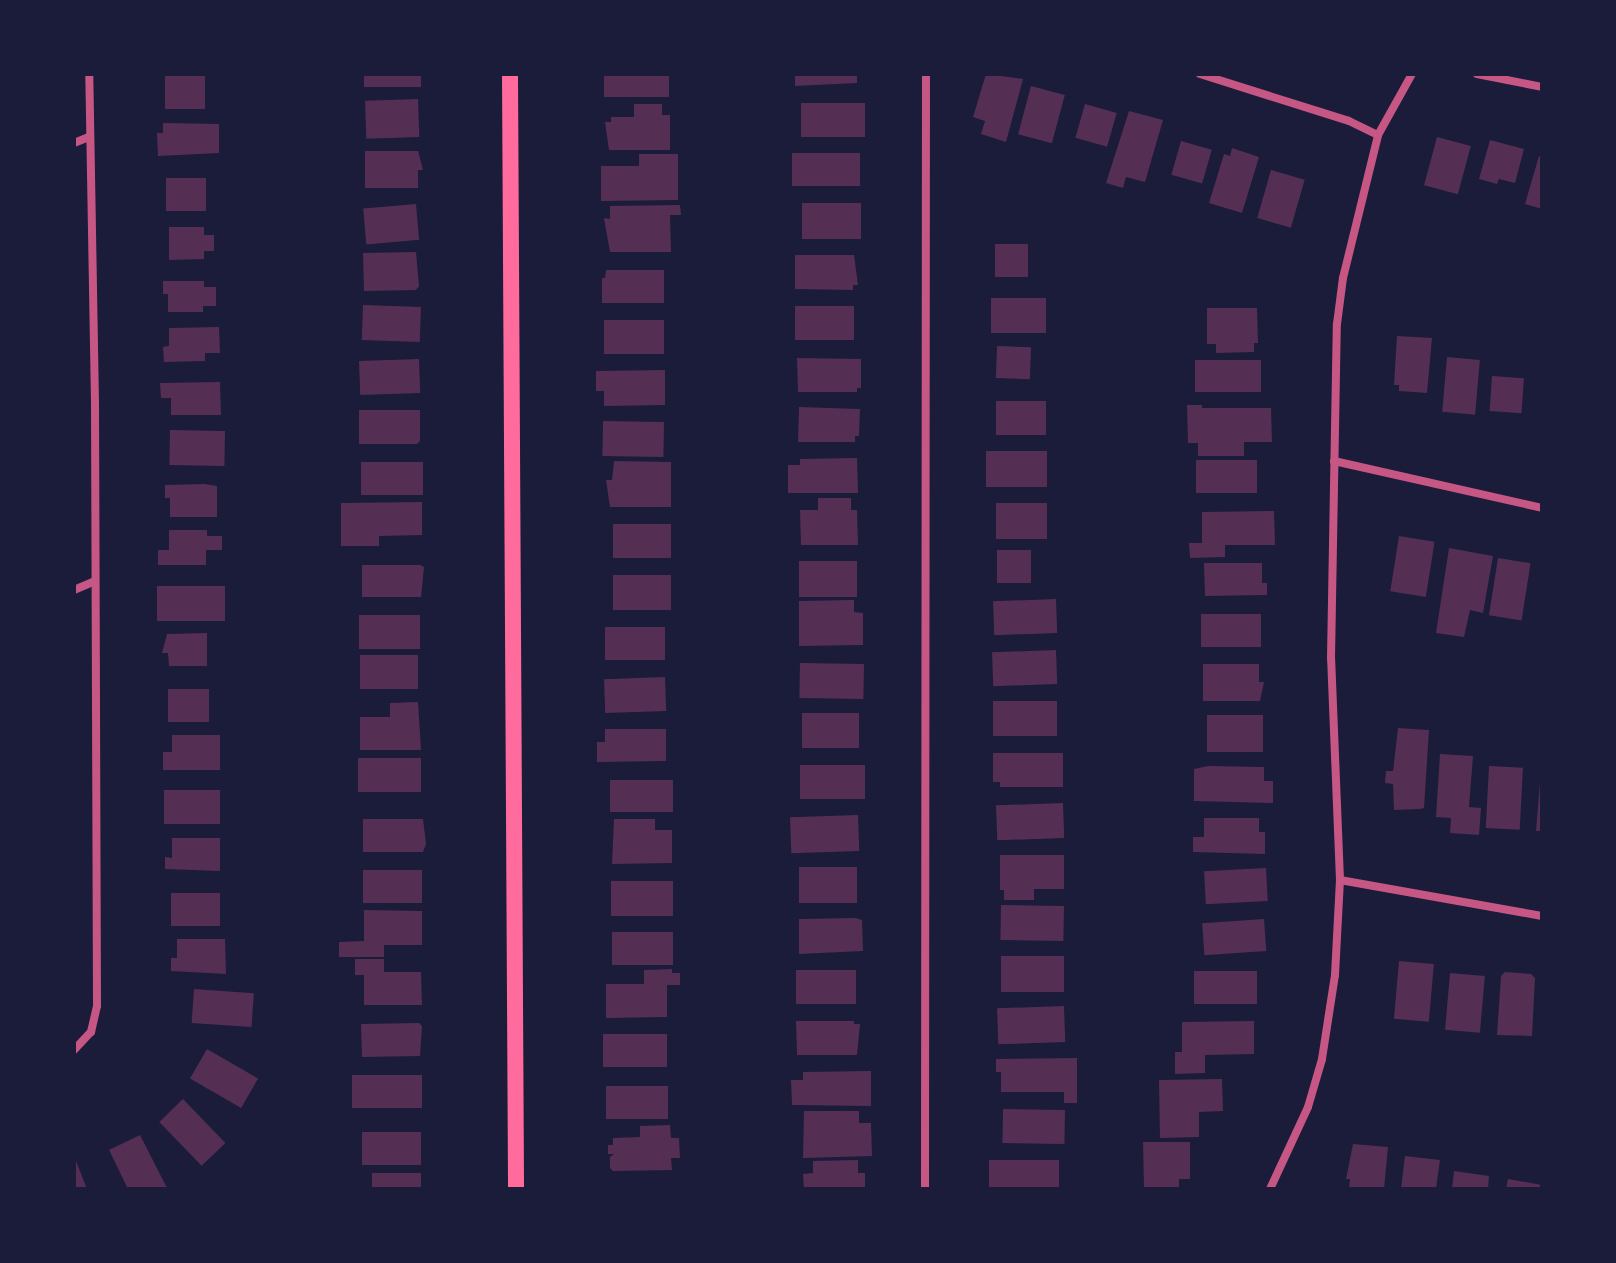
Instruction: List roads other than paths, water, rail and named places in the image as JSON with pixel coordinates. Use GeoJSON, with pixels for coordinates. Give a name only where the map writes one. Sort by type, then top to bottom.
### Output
{"type":"FeatureCollection","features":[{"type":"Feature","properties":{"kind":"main road"},"geometry":{"type":"LineString","coordinates":[[510,74],[516,1189]]}},
{"type":"Feature","properties":{"kind":"street"},"geometry":{"type":"LineString","coordinates":[[74,1050],[91,1032],[97,1006],[93,582],[95,403],[89,74]]}},
{"type":"Feature","properties":{"kind":"street"},"geometry":{"type":"LineString","coordinates":[[925,1189],[926,74]]}},
{"type":"Feature","properties":{"kind":"street"},"geometry":{"type":"LineString","coordinates":[[1200,74],[1334,116],[1378,135]]}},
{"type":"Feature","properties":{"kind":"street"},"geometry":{"type":"LineString","coordinates":[[1270,1189],[1308,1107],[1332,1014],[1340,880],[1331,658],[1337,324],[1343,278],[1378,135],[1412,74]]}},
{"type":"Feature","properties":{"kind":"street"},"geometry":{"type":"LineString","coordinates":[[1477,74],[1542,87]]}},
{"type":"Feature","properties":{"kind":"street"},"geometry":{"type":"LineString","coordinates":[[74,143],[89,137]]}},
{"type":"Feature","properties":{"kind":"street"},"geometry":{"type":"LineString","coordinates":[[1334,461],[1542,508]]}},
{"type":"Feature","properties":{"kind":"street"},"geometry":{"type":"LineString","coordinates":[[74,590],[93,582]]}},
{"type":"Feature","properties":{"kind":"street"},"geometry":{"type":"LineString","coordinates":[[1340,880],[1542,916]]}}]}
